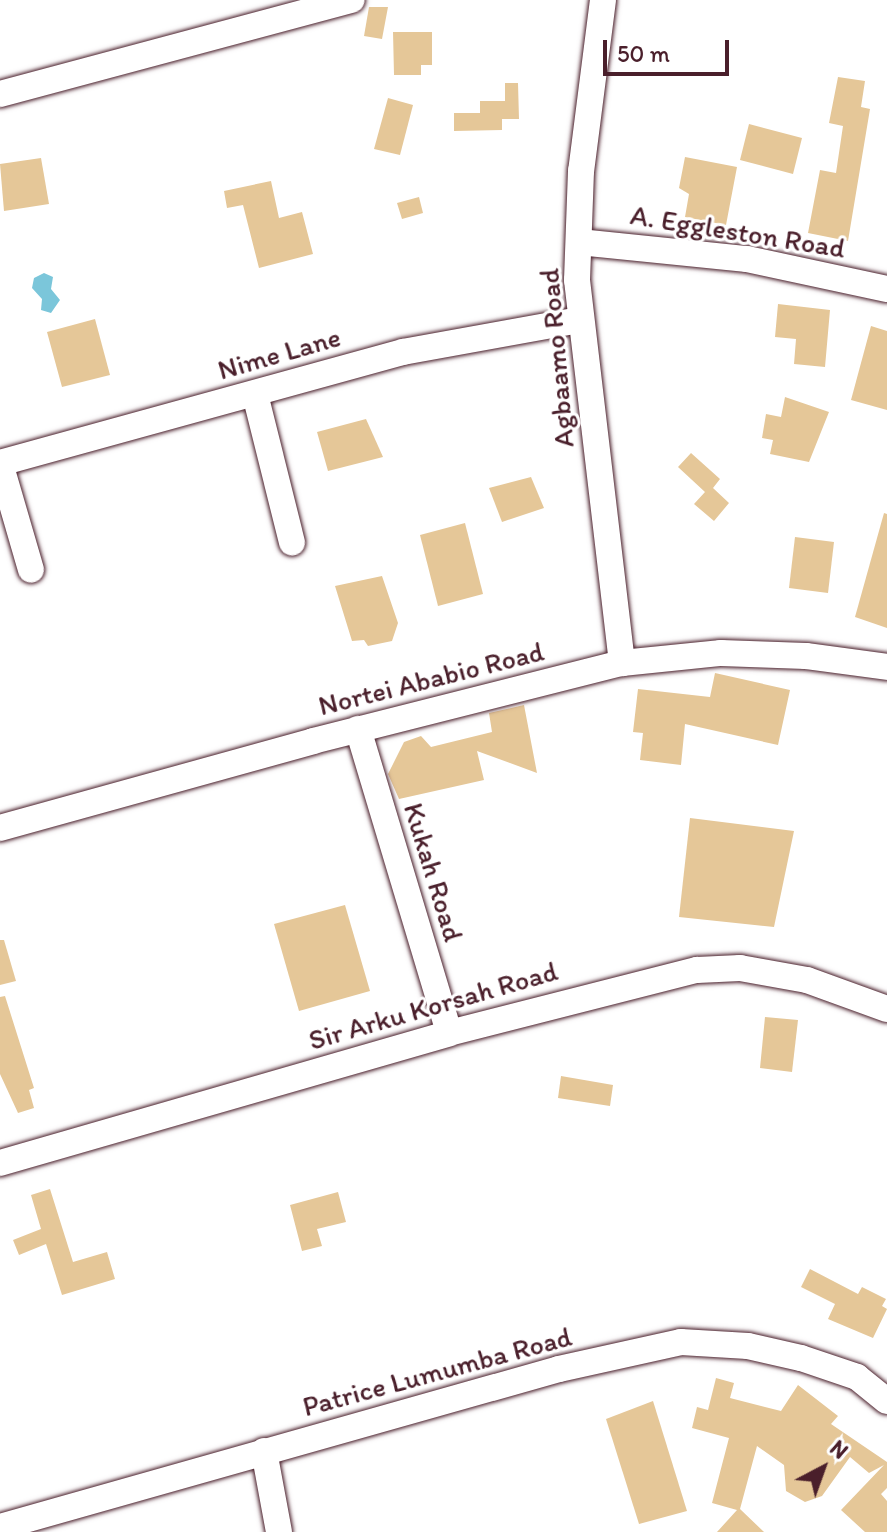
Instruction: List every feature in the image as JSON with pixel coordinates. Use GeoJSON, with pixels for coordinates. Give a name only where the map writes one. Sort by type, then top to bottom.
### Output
{"type":"FeatureCollection","features":[{"type":"Feature","properties":{"kind":"street"},"geometry":{"type":"LineString","coordinates":[[0,94],[352,0]]}},
{"type":"Feature","properties":{"kind":"street","name":"Agbaamo Road"},"geometry":{"type":"LineString","coordinates":[[603,0],[581,171],[579,320],[622,663]]}},
{"type":"Feature","properties":{"kind":"street","name":"A. Eggleston Road"},"geometry":{"type":"LineString","coordinates":[[579,242],[747,259],[887,289]]}},
{"type":"Feature","properties":{"kind":"street","name":"Nime Lane"},"geometry":{"type":"LineString","coordinates":[[0,463],[440,343],[579,320]]}},
{"type":"Feature","properties":{"kind":"street"},"geometry":{"type":"LineString","coordinates":[[255,394],[292,542]]}},
{"type":"Feature","properties":{"kind":"street"},"geometry":{"type":"LineString","coordinates":[[0,463],[31,570]]}},
{"type":"Feature","properties":{"kind":"street","name":"Nortei Ababio Road"},"geometry":{"type":"LineString","coordinates":[[0,828],[358,729],[622,663],[721,653],[806,656],[887,667]]}},
{"type":"Feature","properties":{"kind":"street","name":"Kukah Road"},"geometry":{"type":"LineString","coordinates":[[358,729],[449,1033]]}},
{"type":"Feature","properties":{"kind":"street","name":"Sir Arku Korsah Road"},"geometry":{"type":"LineString","coordinates":[[0,1163],[449,1033],[697,970],[740,968],[807,980],[887,1009]]}},
{"type":"Feature","properties":{"kind":"street","name":"Patrice Lumumba Road"},"geometry":{"type":"LineString","coordinates":[[0,1527],[559,1369],[681,1342],[748,1346],[801,1358],[857,1377],[887,1401]]}},
{"type":"Feature","properties":{"kind":"street"},"geometry":{"type":"LineString","coordinates":[[264,1451],[279,1532]]}},
{"type":"Feature","properties":{"kind":"water"},"geometry":{"type":"Polygon","coordinates":[[[44,273],[53,277],[51,289],[60,300],[51,313],[41,310],[42,299],[32,288],[34,278],[44,273]]]}},
{"type":"Feature","properties":{"kind":"building"},"geometry":{"type":"Polygon","coordinates":[[[369,7],[388,7],[382,39],[364,36],[369,7]]]}},
{"type":"Feature","properties":{"kind":"building"},"geometry":{"type":"Polygon","coordinates":[[[393,32],[432,32],[432,65],[421,65],[421,75],[394,75],[393,32]]]}},
{"type":"Feature","properties":{"kind":"building"},"geometry":{"type":"Polygon","coordinates":[[[838,77],[865,81],[861,107],[870,109],[848,241],[808,233],[820,170],[836,173],[843,126],[829,123],[838,77]]]}},
{"type":"Feature","properties":{"kind":"building"},"geometry":{"type":"Polygon","coordinates":[[[505,83],[518,83],[519,119],[502,119],[502,130],[454,131],[454,113],[480,113],[480,101],[505,101],[505,83]]]}},
{"type":"Feature","properties":{"kind":"building"},"geometry":{"type":"Polygon","coordinates":[[[388,98],[413,105],[400,155],[374,149],[388,98]]]}},
{"type":"Feature","properties":{"kind":"building"},"geometry":{"type":"Polygon","coordinates":[[[749,124],[802,138],[793,174],[740,160],[749,124]]]}},
{"type":"Feature","properties":{"kind":"building"},"geometry":{"type":"Polygon","coordinates":[[[685,157],[737,167],[726,225],[685,217],[689,194],[679,188],[685,157]]]}},
{"type":"Feature","properties":{"kind":"building"},"geometry":{"type":"Polygon","coordinates":[[[41,158],[49,204],[4,211],[0,164],[41,158]]]}},
{"type":"Feature","properties":{"kind":"building"},"geometry":{"type":"Polygon","coordinates":[[[271,181],[279,218],[302,212],[313,254],[259,268],[243,205],[227,208],[224,191],[271,181]]]}},
{"type":"Feature","properties":{"kind":"building"},"geometry":{"type":"Polygon","coordinates":[[[419,197],[423,213],[402,219],[397,203],[419,197]]]}},
{"type":"Feature","properties":{"kind":"building"},"geometry":{"type":"Polygon","coordinates":[[[778,304],[830,310],[825,367],[794,364],[796,339],[775,337],[778,304]]]}},
{"type":"Feature","properties":{"kind":"building"},"geometry":{"type":"Polygon","coordinates":[[[95,319],[110,375],[62,387],[47,332],[95,319]]]}},
{"type":"Feature","properties":{"kind":"building"},"geometry":{"type":"Polygon","coordinates":[[[871,326],[887,331],[887,410],[851,400],[871,326]]]}},
{"type":"Feature","properties":{"kind":"building"},"geometry":{"type":"Polygon","coordinates":[[[785,397],[829,412],[809,462],[770,454],[773,440],[762,438],[766,414],[781,417],[785,397]]]}},
{"type":"Feature","properties":{"kind":"building"},"geometry":{"type":"Polygon","coordinates":[[[366,419],[383,457],[328,471],[317,432],[366,419]]]}},
{"type":"Feature","properties":{"kind":"building"},"geometry":{"type":"Polygon","coordinates":[[[691,453],[720,479],[713,488],[729,503],[714,521],[694,504],[705,492],[678,467],[691,453]]]}},
{"type":"Feature","properties":{"kind":"building"},"geometry":{"type":"Polygon","coordinates":[[[531,477],[544,508],[502,522],[489,488],[531,477]]]}},
{"type":"Feature","properties":{"kind":"building"},"geometry":{"type":"Polygon","coordinates":[[[884,513],[887,514],[887,628],[855,617],[884,513]]]}},
{"type":"Feature","properties":{"kind":"building"},"geometry":{"type":"Polygon","coordinates":[[[465,523],[483,594],[438,606],[420,535],[465,523]]]}},
{"type":"Feature","properties":{"kind":"building"},"geometry":{"type":"Polygon","coordinates":[[[795,537],[834,542],[828,593],[789,588],[795,537]]]}},
{"type":"Feature","properties":{"kind":"building"},"geometry":{"type":"Polygon","coordinates":[[[382,576],[398,623],[392,641],[368,646],[364,640],[352,641],[335,586],[382,576]]]}},
{"type":"Feature","properties":{"kind":"building"},"geometry":{"type":"Polygon","coordinates":[[[715,673],[790,690],[778,745],[685,724],[681,765],[640,760],[643,733],[633,732],[638,689],[710,697],[715,673]]]}},
{"type":"Feature","properties":{"kind":"building"},"geometry":{"type":"Polygon","coordinates":[[[524,705],[537,773],[477,751],[484,780],[399,799],[388,774],[404,742],[421,736],[431,747],[492,732],[489,713],[524,705]]]}},
{"type":"Feature","properties":{"kind":"building"},"geometry":{"type":"Polygon","coordinates":[[[690,818],[794,831],[774,927],[679,917],[690,818]]]}},
{"type":"Feature","properties":{"kind":"building"},"geometry":{"type":"Polygon","coordinates":[[[345,905],[370,991],[299,1011],[274,924],[345,905]]]}},
{"type":"Feature","properties":{"kind":"building"},"geometry":{"type":"Polygon","coordinates":[[[0,940],[4,940],[16,981],[0,985],[0,940]]]}},
{"type":"Feature","properties":{"kind":"building"},"geometry":{"type":"Polygon","coordinates":[[[5,996],[34,1088],[29,1090],[34,1108],[18,1113],[0,1074],[0,997],[5,996]]]}},
{"type":"Feature","properties":{"kind":"building"},"geometry":{"type":"Polygon","coordinates":[[[765,1017],[798,1020],[792,1072],[760,1068],[765,1017]]]}},
{"type":"Feature","properties":{"kind":"building"},"geometry":{"type":"Polygon","coordinates":[[[561,1076],[613,1085],[610,1106],[558,1098],[561,1076]]]}},
{"type":"Feature","properties":{"kind":"building"},"geometry":{"type":"Polygon","coordinates":[[[50,1189],[73,1262],[107,1252],[115,1279],[62,1295],[46,1244],[19,1255],[13,1240],[41,1229],[31,1195],[50,1189]]]}},
{"type":"Feature","properties":{"kind":"building"},"geometry":{"type":"Polygon","coordinates":[[[338,1192],[346,1222],[317,1229],[322,1246],[302,1251],[290,1205],[338,1192]]]}},
{"type":"Feature","properties":{"kind":"building"},"geometry":{"type":"Polygon","coordinates":[[[810,1269],[858,1294],[862,1287],[886,1299],[882,1306],[887,1309],[873,1338],[828,1319],[835,1304],[801,1287],[810,1269]]]}},
{"type":"Feature","properties":{"kind":"building"},"geometry":{"type":"Polygon","coordinates":[[[716,1378],[734,1383],[730,1398],[781,1411],[798,1385],[838,1416],[831,1424],[887,1462],[887,1488],[881,1494],[887,1501],[887,1532],[865,1532],[841,1510],[884,1465],[869,1473],[850,1457],[822,1496],[805,1502],[786,1491],[784,1465],[757,1446],[740,1509],[764,1532],[717,1532],[737,1510],[712,1503],[729,1438],[692,1428],[697,1407],[708,1410],[716,1378]]]}},
{"type":"Feature","properties":{"kind":"building"},"geometry":{"type":"Polygon","coordinates":[[[653,1401],[687,1511],[639,1524],[606,1419],[653,1401]]]}}]}
